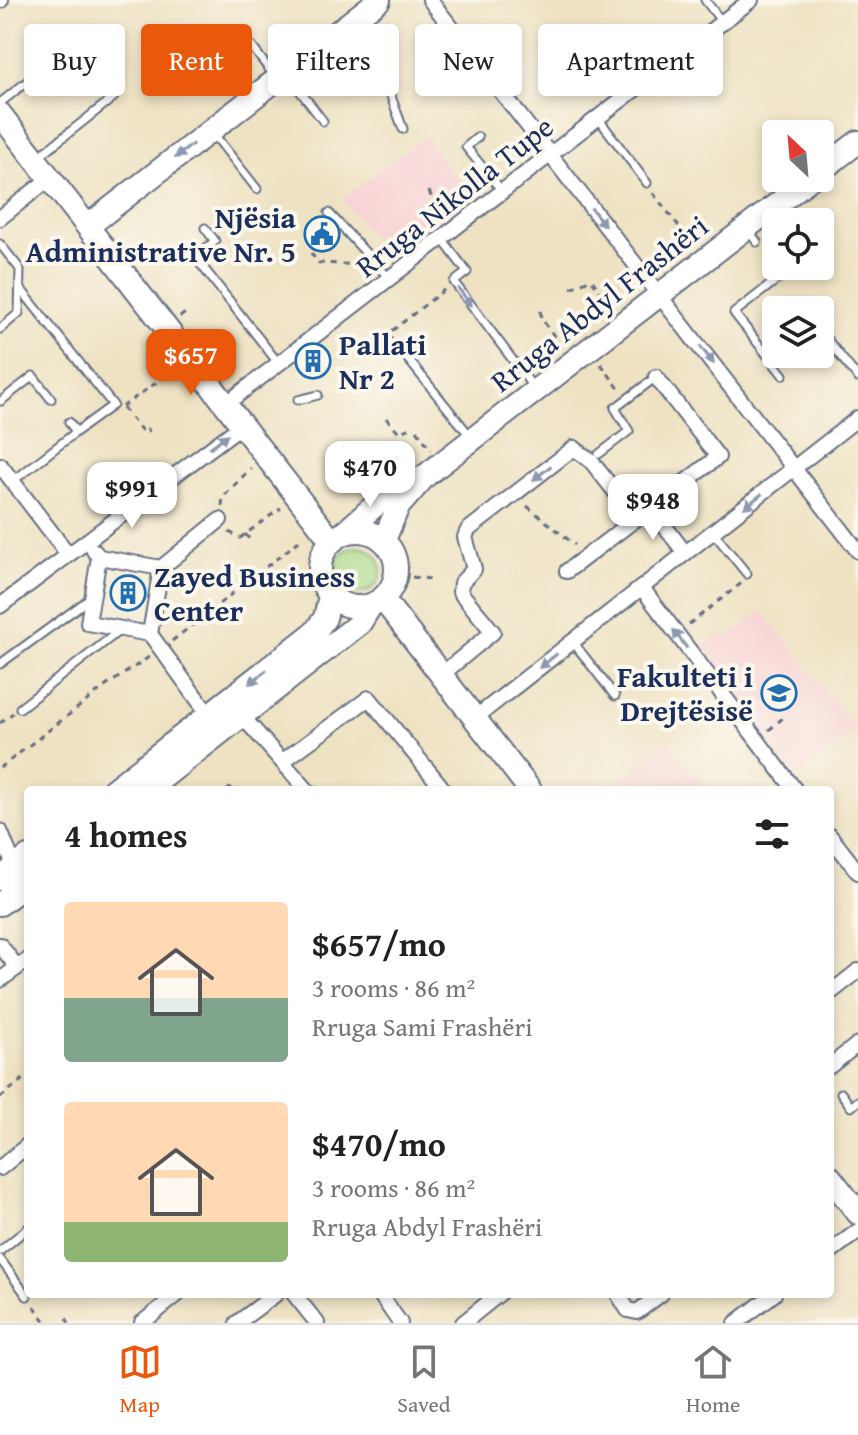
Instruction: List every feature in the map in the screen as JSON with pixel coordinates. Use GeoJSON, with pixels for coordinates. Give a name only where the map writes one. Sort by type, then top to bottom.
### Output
{"type":"FeatureCollection","features":[{"type":"Feature","properties":{"kind":"main road"},"geometry":{"type":"LineString","coordinates":[[348,24],[379,0]]}},
{"type":"Feature","properties":{"kind":"main road"},"geometry":{"type":"LineString","coordinates":[[88,226],[268,86]]}},
{"type":"Feature","properties":{"kind":"main road"},"geometry":{"type":"LineString","coordinates":[[0,114],[242,425],[332,532]]}},
{"type":"Feature","properties":{"kind":"main road"},"geometry":{"type":"LineString","coordinates":[[834,162],[856,149]]}},
{"type":"Feature","properties":{"kind":"main road","name":"Rruga Abdyl Frashëri"},"geometry":{"type":"LineString","coordinates":[[384,540],[398,507],[425,476],[659,294],[752,235],[797,192]]}},
{"type":"Feature","properties":{"kind":"main road","name":"Rruga Abdyl Frashëri"},"geometry":{"type":"LineString","coordinates":[[332,532],[388,494],[425,476]]}},
{"type":"Feature","properties":{"kind":"main road"},"geometry":{"type":"LineString","coordinates":[[152,786],[360,623],[392,586],[396,570],[393,554],[384,540],[358,530],[332,532]]}},
{"type":"Feature","properties":{"kind":"main road"},"geometry":{"type":"LineString","coordinates":[[118,786],[319,628],[327,614],[330,596],[319,574],[319,561],[332,532]]}},
{"type":"Feature","properties":{"kind":"main road"},"geometry":{"type":"LineString","coordinates":[[330,596],[357,607],[377,602]]}},
{"type":"Feature","properties":{"kind":"main road"},"geometry":{"type":"LineString","coordinates":[[377,602],[441,675],[527,786]]}},
{"type":"Feature","properties":{"kind":"main road"},"geometry":{"type":"LineString","coordinates":[[0,904],[18,872]]}},
{"type":"Feature","properties":{"kind":"main road"},"geometry":{"type":"LineString","coordinates":[[834,1182],[856,1207]]}},
{"type":"Feature","properties":{"kind":"street"},"geometry":{"type":"LineString","coordinates":[[430,0],[858,551]]}},
{"type":"Feature","properties":{"kind":"street","name":"Rruga Nikolla Tupe"},"geometry":{"type":"LineString","coordinates":[[226,404],[262,380],[751,0]]}},
{"type":"Feature","properties":{"kind":"street"},"geometry":{"type":"LineString","coordinates":[[0,218],[50,178]]}},
{"type":"Feature","properties":{"kind":"street"},"geometry":{"type":"LineString","coordinates":[[567,571],[718,457],[656,377]]}},
{"type":"Feature","properties":{"kind":"street"},"geometry":{"type":"LineString","coordinates":[[475,718],[858,418]]}},
{"type":"Feature","properties":{"kind":"street"},"geometry":{"type":"LineString","coordinates":[[0,606],[242,425]]}},
{"type":"Feature","properties":{"kind":"street"},"geometry":{"type":"LineString","coordinates":[[441,675],[493,632],[460,592],[461,583],[474,569],[465,537],[468,530],[574,448],[591,461],[635,517]]}},
{"type":"Feature","properties":{"kind":"street"},"geometry":{"type":"LineString","coordinates":[[0,465],[68,554]]}},
{"type":"Feature","properties":{"kind":"street"},"geometry":{"type":"LineString","coordinates":[[651,508],[685,553]]}},
{"type":"Feature","properties":{"kind":"street"},"geometry":{"type":"LineString","coordinates":[[150,634],[161,568],[220,520]]}},
{"type":"Feature","properties":{"kind":"street"},"geometry":{"type":"LineString","coordinates":[[87,541],[99,557],[161,568]]}},
{"type":"Feature","properties":{"kind":"street"},"geometry":{"type":"LineString","coordinates":[[99,557],[88,623],[150,634],[209,715]]}},
{"type":"Feature","properties":{"kind":"street"},"geometry":{"type":"LineString","coordinates":[[642,588],[792,786]]}},
{"type":"Feature","properties":{"kind":"street"},"geometry":{"type":"LineString","coordinates":[[283,761],[369,698],[441,786]]}},
{"type":"Feature","properties":{"kind":"street"},"geometry":{"type":"LineString","coordinates":[[242,716],[304,786]]}},
{"type":"Feature","properties":{"kind":"street"},"geometry":{"type":"LineString","coordinates":[[0,831],[18,872]]}},
{"type":"Feature","properties":{"kind":"street"},"geometry":{"type":"LineString","coordinates":[[834,841],[858,872]]}},
{"type":"Feature","properties":{"kind":"street"},"geometry":{"type":"LineString","coordinates":[[0,945],[22,963],[0,980]]}},
{"type":"Feature","properties":{"kind":"street"},"geometry":{"type":"LineString","coordinates":[[834,990],[858,971]]}},
{"type":"Feature","properties":{"kind":"street"},"geometry":{"type":"LineString","coordinates":[[834,1063],[858,1044]]}},
{"type":"Feature","properties":{"kind":"street"},"geometry":{"type":"LineString","coordinates":[[0,1168],[24,1148]]}},
{"type":"Feature","properties":{"kind":"street"},"geometry":{"type":"LineString","coordinates":[[834,1249],[858,1231]]}},
{"type":"Feature","properties":{"kind":"street"},"geometry":{"type":"LineString","coordinates":[[142,1323],[172,1298]]}},
{"type":"Feature","properties":{"kind":"street"},"geometry":{"type":"LineString","coordinates":[[237,1323],[271,1298]]}},
{"type":"Feature","properties":{"kind":"street"},"geometry":{"type":"LineString","coordinates":[[297,1298],[317,1323]]}},
{"type":"Feature","properties":{"kind":"street"},"geometry":{"type":"LineString","coordinates":[[383,1298],[400,1323]]}},
{"type":"Feature","properties":{"kind":"street"},"geometry":{"type":"LineString","coordinates":[[463,1323],[494,1298]]}},
{"type":"Feature","properties":{"kind":"street"},"geometry":{"type":"LineString","coordinates":[[620,1298],[628,1310],[637,1312],[656,1298]]}},
{"type":"Feature","properties":{"kind":"street"},"geometry":{"type":"LineString","coordinates":[[736,1323],[769,1298]]}},
{"type":"Feature","properties":{"kind":"lane"},"geometry":{"type":"LineString","coordinates":[[705,0],[722,22]]}},
{"type":"Feature","properties":{"kind":"lane"},"geometry":{"type":"LineString","coordinates":[[252,44],[268,62]]}},
{"type":"Feature","properties":{"kind":"lane"},"geometry":{"type":"LineString","coordinates":[[0,103],[73,45],[114,97],[35,159]]}},
{"type":"Feature","properties":{"kind":"lane"},"geometry":{"type":"LineString","coordinates":[[300,96],[323,121]]}},
{"type":"Feature","properties":{"kind":"lane"},"geometry":{"type":"LineString","coordinates":[[391,96],[403,129]]}},
{"type":"Feature","properties":{"kind":"lane"},"geometry":{"type":"LineString","coordinates":[[598,118],[647,183]]}},
{"type":"Feature","properties":{"kind":"lane"},"geometry":{"type":"LineString","coordinates":[[211,131],[257,189]]}},
{"type":"Feature","properties":{"kind":"lane"},"geometry":{"type":"LineString","coordinates":[[478,137],[466,147],[503,192]]}},
{"type":"Feature","properties":{"kind":"lane"},"geometry":{"type":"LineString","coordinates":[[329,213],[347,236],[357,240],[389,279]]}},
{"type":"Feature","properties":{"kind":"lane"},"geometry":{"type":"LineString","coordinates":[[205,228],[215,241],[195,257],[279,364]]}},
{"type":"Feature","properties":{"kind":"lane"},"geometry":{"type":"LineString","coordinates":[[442,239],[467,272],[454,282],[535,390]]}},
{"type":"Feature","properties":{"kind":"lane"},"geometry":{"type":"LineString","coordinates":[[0,244],[20,269],[19,313],[0,329]]}},
{"type":"Feature","properties":{"kind":"lane"},"geometry":{"type":"LineString","coordinates":[[777,280],[734,313],[783,375]]}},
{"type":"Feature","properties":{"kind":"lane"},"geometry":{"type":"LineString","coordinates":[[13,481],[113,405],[20,288]]}},
{"type":"Feature","properties":{"kind":"lane"},"geometry":{"type":"LineString","coordinates":[[834,348],[858,378]]}},
{"type":"Feature","properties":{"kind":"lane"},"geometry":{"type":"LineString","coordinates":[[405,356],[472,439]]}},
{"type":"Feature","properties":{"kind":"lane"},"geometry":{"type":"LineString","coordinates":[[1,401],[33,376],[51,399]]}},
{"type":"Feature","properties":{"kind":"lane"},"geometry":{"type":"LineString","coordinates":[[599,454],[629,431],[615,408],[656,377]]}},
{"type":"Feature","properties":{"kind":"lane"},"geometry":{"type":"LineString","coordinates":[[298,400],[318,395]]}},
{"type":"Feature","properties":{"kind":"lane"},"geometry":{"type":"LineString","coordinates":[[69,422],[76,432]]}},
{"type":"Feature","properties":{"kind":"lane"},"geometry":{"type":"LineString","coordinates":[[713,532],[748,575]]}},
{"type":"Feature","properties":{"kind":"lane"},"geometry":{"type":"LineString","coordinates":[[0,664],[92,597]]}},
{"type":"Feature","properties":{"kind":"lane"},"geometry":{"type":"LineString","coordinates":[[20,708],[121,629]]}},
{"type":"Feature","properties":{"kind":"lane"},"geometry":{"type":"LineString","coordinates":[[573,642],[615,696]]}},
{"type":"Feature","properties":{"kind":"lane"},"geometry":{"type":"LineString","coordinates":[[841,1093],[851,1107],[858,1101]]}},
{"type":"Feature","properties":{"kind":"lane"},"geometry":{"type":"LineString","coordinates":[[0,1251],[24,1231]]}},
{"type":"Feature","properties":{"kind":"lane"},"geometry":{"type":"LineString","coordinates":[[0,1259],[24,1292]]}},
{"type":"Feature","properties":{"kind":"path"},"geometry":{"type":"LineString","coordinates":[[647,183],[701,253]]}},
{"type":"Feature","properties":{"kind":"path"},"geometry":{"type":"LineString","coordinates":[[429,191],[441,219],[436,231],[442,239]]}},
{"type":"Feature","properties":{"kind":"path"},"geometry":{"type":"LineString","coordinates":[[311,253],[318,263],[378,266]]}},
{"type":"Feature","properties":{"kind":"path"},"geometry":{"type":"LineString","coordinates":[[571,288],[591,279],[614,309]]}},
{"type":"Feature","properties":{"kind":"path"},"geometry":{"type":"LineString","coordinates":[[405,356],[388,334],[454,282]]}},
{"type":"Feature","properties":{"kind":"path"},"geometry":{"type":"LineString","coordinates":[[540,311],[543,321],[564,348]]}},
{"type":"Feature","properties":{"kind":"path"},"geometry":{"type":"LineString","coordinates":[[149,432],[147,429],[143,432],[124,406],[190,358]]}},
{"type":"Feature","properties":{"kind":"path"},"geometry":{"type":"LineString","coordinates":[[597,359],[628,399]]}},
{"type":"Feature","properties":{"kind":"path"},"geometry":{"type":"LineString","coordinates":[[386,418],[399,432],[415,429],[428,445]]}},
{"type":"Feature","properties":{"kind":"path"},"geometry":{"type":"LineString","coordinates":[[220,520],[223,497],[252,467]]}},
{"type":"Feature","properties":{"kind":"path"},"geometry":{"type":"LineString","coordinates":[[527,506],[582,550]]}},
{"type":"Feature","properties":{"kind":"path"},"geometry":{"type":"LineString","coordinates":[[229,534],[240,538],[282,507]]}},
{"type":"Feature","properties":{"kind":"path"},"geometry":{"type":"LineString","coordinates":[[0,768],[106,686],[161,649],[268,564],[332,532]]}},
{"type":"Feature","properties":{"kind":"path"},"geometry":{"type":"LineString","coordinates":[[245,534],[252,542]]}},
{"type":"Feature","properties":{"kind":"path"},"geometry":{"type":"LineString","coordinates":[[676,634],[748,575]]}},
{"type":"Feature","properties":{"kind":"path"},"geometry":{"type":"LineString","coordinates":[[412,577],[430,579]]}},
{"type":"Feature","properties":{"kind":"path"},"geometry":{"type":"LineString","coordinates":[[0,723],[20,708]]}},
{"type":"Feature","properties":{"kind":"path"},"geometry":{"type":"LineString","coordinates":[[757,739],[784,717]]}},
{"type":"Feature","properties":{"kind":"path"},"geometry":{"type":"LineString","coordinates":[[0,1098],[24,1078]]}},
{"type":"Feature","properties":{"kind":"path"},"geometry":{"type":"LineString","coordinates":[[28,1298],[47,1323]]}},
{"type":"Feature","properties":{"kind":"path"},"geometry":{"type":"LineString","coordinates":[[66,1318],[69,1323]]}},
{"type":"Feature","properties":{"kind":"shaded area"},"geometry":{"type":"Polygon","coordinates":[[[424,136],[476,204],[394,267],[342,199],[424,136]]]}},
{"type":"Feature","properties":{"kind":"shaded area","name":"Fakulteti i Drejtësisë"},"geometry":{"type":"Polygon","coordinates":[[[762,611],[856,730],[796,778],[698,652],[721,633],[726,639],[762,611]]]}},
{"type":"Feature","properties":{"kind":"shaded area"},"geometry":{"type":"Polygon","coordinates":[[[668,741],[704,786],[611,786],[668,741]]]}},
{"type":"Feature","properties":{"kind":"green space"},"geometry":{"type":"Polygon","coordinates":[[[358,547],[374,554],[381,570],[374,586],[358,593],[342,586],[335,570],[342,554],[358,547]]]}},
{"type":"Feature","properties":{"kind":"place","name":"Njësia Administrative Nr. 5"},"geometry":{"type":"Point","coordinates":[322,234]}},
{"type":"Feature","properties":{"kind":"place","name":"Pallati Nr 2"},"geometry":{"type":"Point","coordinates":[313,361]}},
{"type":"Feature","properties":{"kind":"place","name":"Zayed Business Center"},"geometry":{"type":"Point","coordinates":[128,593]}},
{"type":"Feature","properties":{"kind":"place","name":"Fakulteti i Drejtësisë"},"geometry":{"type":"Point","coordinates":[779,693]}}]}
